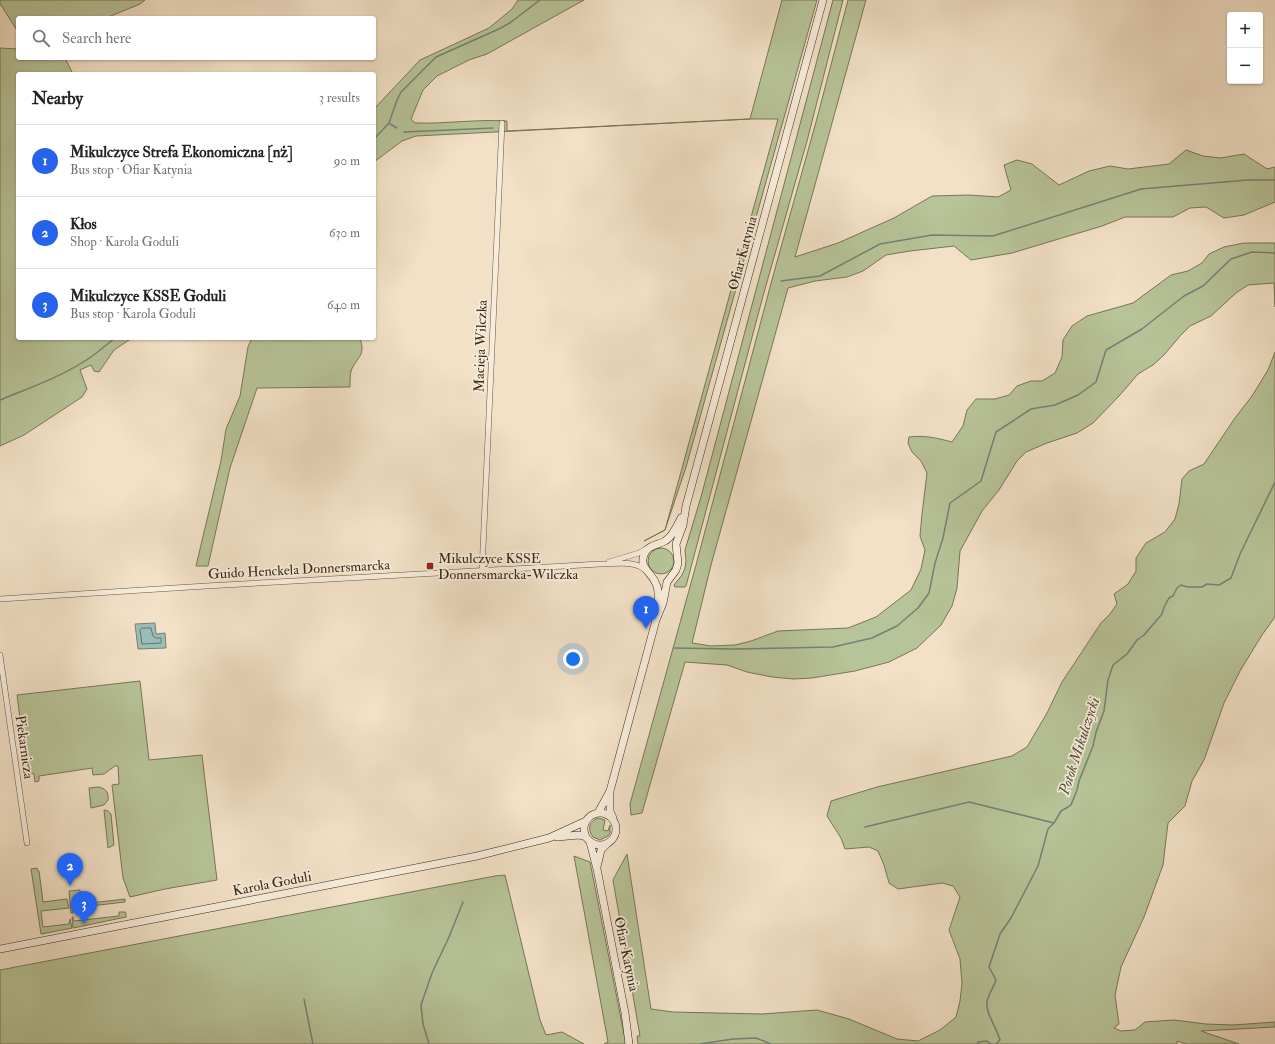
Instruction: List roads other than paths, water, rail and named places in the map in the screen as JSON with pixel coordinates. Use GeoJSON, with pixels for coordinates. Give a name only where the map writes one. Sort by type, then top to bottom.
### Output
{"type":"FeatureCollection","features":[{"type":"Feature","properties":{"kind":"street","name":"Ofiar Katynia"},"geometry":{"type":"LineString","coordinates":[[598,813],[610,791],[656,620],[663,603],[667,582],[676,570],[678,563],[676,544],[823,0]]}},
{"type":"Feature","properties":{"kind":"street","name":"Macieja Wilczka"},"geometry":{"type":"LineString","coordinates":[[482,571],[502,122]]}},
{"type":"Feature","properties":{"kind":"street","name":"Ofiar Katynia"},"geometry":{"type":"LineString","coordinates":[[656,620],[657,584],[644,566],[644,558],[649,548],[655,544],[665,541],[672,534],[685,512]]}},
{"type":"Feature","properties":{"kind":"street"},"geometry":{"type":"LineString","coordinates":[[660,543],[668,544],[677,553]]}},
{"type":"Feature","properties":{"kind":"street","name":"Guido Henckela Donnersmarcka"},"geometry":{"type":"LineString","coordinates":[[600,564],[639,553],[649,548]]}},
{"type":"Feature","properties":{"kind":"street","name":"Guido Henckela Donnersmarcka"},"geometry":{"type":"LineString","coordinates":[[0,599],[219,585],[600,564],[633,564],[638,565],[649,573]]}},
{"type":"Feature","properties":{"kind":"street"},"geometry":{"type":"LineString","coordinates":[[649,573],[657,578],[667,577],[672,574]]}},
{"type":"Feature","properties":{"kind":"street","name":"Piekarnicza"},"geometry":{"type":"LineString","coordinates":[[0,655],[27,843]]}},
{"type":"Feature","properties":{"kind":"street","name":"Ofiar Katynia"},"geometry":{"type":"LineString","coordinates":[[610,791],[610,811],[613,818]]}},
{"type":"Feature","properties":{"kind":"street"},"geometry":{"type":"LineString","coordinates":[[605,813],[613,818],[617,830],[614,839],[607,844],[597,845],[588,840],[584,829],[586,821],[593,814],[605,813]]}},
{"type":"Feature","properties":{"kind":"street","name":"Karola Goduli"},"geometry":{"type":"LineString","coordinates":[[549,838],[586,821]]}},
{"type":"Feature","properties":{"kind":"street","name":"Karola Goduli"},"geometry":{"type":"LineString","coordinates":[[0,950],[477,856],[549,838],[579,835],[588,840]]}},
{"type":"Feature","properties":{"kind":"street","name":"Ofiar Katynia"},"geometry":{"type":"LineString","coordinates":[[588,840],[597,869],[625,1012],[629,1044]]}},
{"type":"Feature","properties":{"kind":"street","name":"Ofiar Katynia"},"geometry":{"type":"LineString","coordinates":[[597,869],[601,850],[607,844]]}},
{"type":"Feature","properties":{"kind":"water"},"geometry":{"type":"Polygon","coordinates":[[[155,623],[156,634],[165,633],[166,648],[138,649],[135,624],[155,623]]]}},
{"type":"Feature","properties":{"kind":"waterway"},"geometry":{"type":"LineString","coordinates":[[376,137],[389,123],[401,92],[436,57],[501,28],[540,0]]}},
{"type":"Feature","properties":{"kind":"waterway"},"geometry":{"type":"LineString","coordinates":[[390,124],[397,128]]}},
{"type":"Feature","properties":{"kind":"waterway"},"geometry":{"type":"LineString","coordinates":[[404,132],[493,128]]}},
{"type":"Feature","properties":{"kind":"waterway"},"geometry":{"type":"LineString","coordinates":[[781,281],[820,276],[880,244],[932,235],[993,236],[1141,189],[1248,180],[1275,180]]}},
{"type":"Feature","properties":{"kind":"waterway"},"geometry":{"type":"LineString","coordinates":[[674,648],[735,649],[833,647],[872,638],[897,626],[918,608],[929,593],[950,503],[981,481],[996,432],[1031,409],[1055,405],[1078,395],[1096,382],[1106,350],[1142,329],[1184,296],[1203,286],[1231,259],[1252,252],[1275,253]]}},
{"type":"Feature","properties":{"kind":"waterway"},"geometry":{"type":"LineString","coordinates":[[0,400],[45,382],[67,371],[91,357],[112,340]]}},
{"type":"Feature","properties":{"kind":"waterway","name":"Potok Mikulczycki"},"geometry":{"type":"LineString","coordinates":[[996,1044],[1000,1040],[989,1015],[987,1006],[988,998],[996,980],[989,967],[1000,934],[1011,918],[1038,866],[1048,829],[1054,823],[1061,811],[1071,805],[1093,746],[1096,732],[1104,711],[1108,680],[1113,665],[1127,654],[1137,640],[1144,635],[1162,614],[1169,598],[1173,596],[1177,588],[1181,585],[1188,587],[1202,587],[1207,584],[1219,585],[1231,578],[1240,554],[1275,482]]}},
{"type":"Feature","properties":{"kind":"waterway"},"geometry":{"type":"LineString","coordinates":[[865,827],[969,802],[1054,823]]}},
{"type":"Feature","properties":{"kind":"waterway"},"geometry":{"type":"LineString","coordinates":[[429,1044],[423,1024],[421,1005],[432,973],[463,902]]}},
{"type":"Feature","properties":{"kind":"waterway"},"geometry":{"type":"LineString","coordinates":[[304,999],[313,1044]]}},
{"type":"Feature","properties":{"kind":"waterway"},"geometry":{"type":"LineString","coordinates":[[700,1044],[733,1039],[756,1038],[771,1044]]}},
{"type":"Feature","properties":{"kind":"waterway","name":"Potok Mikulczycki"},"geometry":{"type":"LineString","coordinates":[[978,1044],[978,1042],[987,1041],[991,1044]]}},
{"type":"Feature","properties":{"kind":"place","name":"Mikulczyce KSSE Donnersmarcka-Wilczka"},"geometry":{"type":"Point","coordinates":[430,566]}},
{"type":"Feature","properties":{"kind":"place","name":"Mikulczyce Strefa Ekonomiczna [nż]"},"geometry":{"type":"Point","coordinates":[646,629]}},
{"type":"Feature","properties":{"kind":"place","name":"Kłos"},"geometry":{"type":"Point","coordinates":[70,886]}},
{"type":"Feature","properties":{"kind":"place","name":"Mikulczyce KSSE Goduli"},"geometry":{"type":"Point","coordinates":[84,924]}}]}
